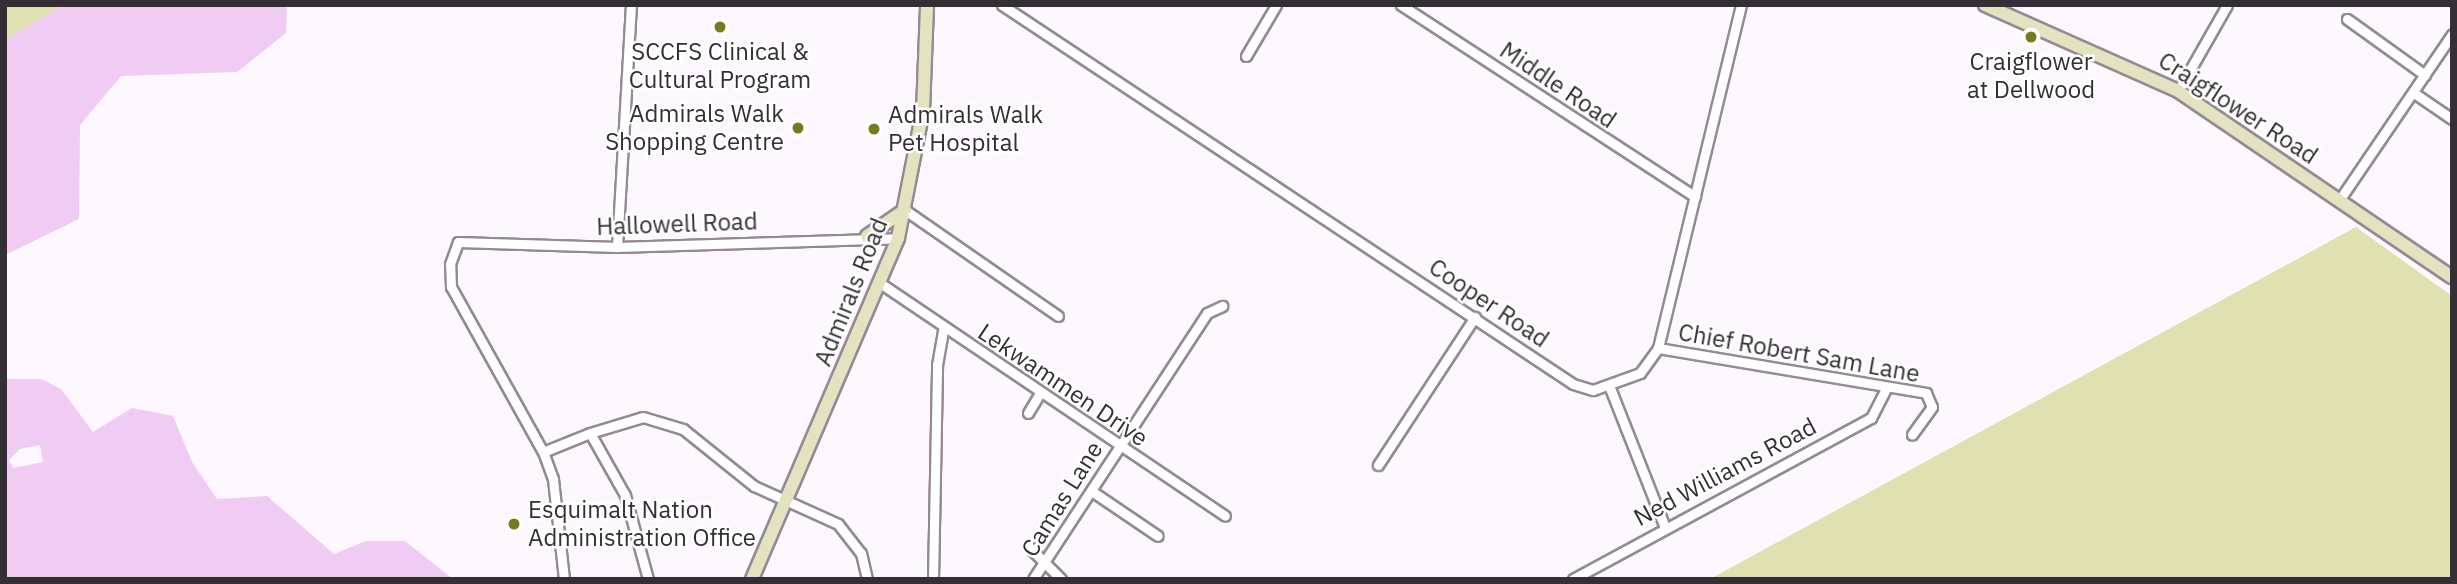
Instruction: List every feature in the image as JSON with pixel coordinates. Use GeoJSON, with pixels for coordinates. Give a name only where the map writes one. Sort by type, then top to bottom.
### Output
{"type":"FeatureCollection","features":[{"type":"Feature","properties":{"kind":"main road","name":"Admirals Road"},"geometry":{"type":"LineString","coordinates":[[752,579],[898,238],[923,111],[927,5]]}},
{"type":"Feature","properties":{"kind":"main road","name":"Craigflower Road"},"geometry":{"type":"LineString","coordinates":[[1985,5],[2178,91],[2452,277]]}},
{"type":"Feature","properties":{"kind":"main road"},"geometry":{"type":"LineString","coordinates":[[867,236],[905,210]]}},
{"type":"Feature","properties":{"kind":"street"},"geometry":{"type":"LineString","coordinates":[[617,247],[631,5]]}},
{"type":"Feature","properties":{"kind":"street","name":"Cooper Road"},"geometry":{"type":"LineString","coordinates":[[1002,5],[1573,384],[1610,388]]}},
{"type":"Feature","properties":{"kind":"street"},"geometry":{"type":"LineString","coordinates":[[1246,56],[1276,5]]}},
{"type":"Feature","properties":{"kind":"street","name":"Middle Road"},"geometry":{"type":"LineString","coordinates":[[1401,5],[1695,197]]}},
{"type":"Feature","properties":{"kind":"street"},"geometry":{"type":"LineString","coordinates":[[1664,525],[1610,388],[1640,373],[1658,348],[1741,5]]}},
{"type":"Feature","properties":{"kind":"street"},"geometry":{"type":"LineString","coordinates":[[2178,91],[2227,5]]}},
{"type":"Feature","properties":{"kind":"street"},"geometry":{"type":"LineString","coordinates":[[2347,19],[2425,75]]}},
{"type":"Feature","properties":{"kind":"street"},"geometry":{"type":"LineString","coordinates":[[2340,199],[2452,34]]}},
{"type":"Feature","properties":{"kind":"street"},"geometry":{"type":"LineString","coordinates":[[2414,93],[2452,119]]}},
{"type":"Feature","properties":{"kind":"street"},"geometry":{"type":"LineString","coordinates":[[905,210],[1058,316]]}},
{"type":"Feature","properties":{"kind":"street","name":"Hallowell Road"},"geometry":{"type":"LineString","coordinates":[[543,452],[451,287],[450,264],[458,242],[617,247],[867,236],[898,238]]}},
{"type":"Feature","properties":{"kind":"street","name":"Lekwammen Drive"},"geometry":{"type":"LineString","coordinates":[[880,283],[1225,516]]}},
{"type":"Feature","properties":{"kind":"street","name":"Camas Lane"},"geometry":{"type":"LineString","coordinates":[[1034,579],[1207,313],[1222,306]]}},
{"type":"Feature","properties":{"kind":"street"},"geometry":{"type":"LineString","coordinates":[[1378,465],[1475,317]]}},
{"type":"Feature","properties":{"kind":"street"},"geometry":{"type":"LineString","coordinates":[[933,579],[937,365],[944,327]]}},
{"type":"Feature","properties":{"kind":"street","name":"Chief Robert Sam Lane"},"geometry":{"type":"LineString","coordinates":[[1658,348],[1885,390],[1926,393],[1932,407],[1912,435]]}},
{"type":"Feature","properties":{"kind":"street","name":"Ned Williams Road"},"geometry":{"type":"LineString","coordinates":[[1573,579],[1664,525],[1871,418],[1885,390]]}},
{"type":"Feature","properties":{"kind":"street"},"geometry":{"type":"LineString","coordinates":[[1028,413],[1040,393]]}},
{"type":"Feature","properties":{"kind":"street"},"geometry":{"type":"LineString","coordinates":[[564,579],[553,479],[543,452],[627,419],[665,420],[754,486],[838,524],[861,554],[866,579]]}},
{"type":"Feature","properties":{"kind":"street"},"geometry":{"type":"LineString","coordinates":[[590,433],[625,495],[648,579]]}},
{"type":"Feature","properties":{"kind":"street"},"geometry":{"type":"LineString","coordinates":[[1093,492],[1158,536]]}},
{"type":"Feature","properties":{"kind":"street"},"geometry":{"type":"LineString","coordinates":[[1028,546],[1042,566],[1062,579]]}},
{"type":"Feature","properties":{"kind":"green space"},"geometry":{"type":"Polygon","coordinates":[[[5,5],[64,5],[5,40],[5,5]]]}},
{"type":"Feature","properties":{"kind":"green space"},"geometry":{"type":"Polygon","coordinates":[[[2356,227],[2452,296],[2452,579],[1710,579],[2356,227]]]}},
{"type":"Feature","properties":{"kind":"shaded area"},"geometry":{"type":"Polygon","coordinates":[[[64,5],[287,5],[286,33],[237,72],[121,76],[80,125],[79,219],[5,255],[5,40],[64,5]]]}},
{"type":"Feature","properties":{"kind":"shaded area"},"geometry":{"type":"Polygon","coordinates":[[[5,379],[41,379],[61,389],[93,432],[132,408],[173,416],[192,462],[217,499],[267,496],[334,554],[366,541],[405,541],[453,579],[5,579],[5,379]],[[40,445],[20,449],[9,460],[13,468],[43,462],[40,445]]]}},
{"type":"Feature","properties":{"kind":"place","name":"SCCFS Clinical & Cultural Program"},"geometry":{"type":"Point","coordinates":[720,27]}},
{"type":"Feature","properties":{"kind":"place","name":"Craigflower at Dellwood"},"geometry":{"type":"Point","coordinates":[2031,37]}},
{"type":"Feature","properties":{"kind":"place","name":"Admirals Walk Shopping Centre"},"geometry":{"type":"Point","coordinates":[798,128]}},
{"type":"Feature","properties":{"kind":"place","name":"Admirals Walk Pet Hospital"},"geometry":{"type":"Point","coordinates":[874,129]}},
{"type":"Feature","properties":{"kind":"place","name":"Esquimalt Nation Administration Office"},"geometry":{"type":"Point","coordinates":[514,524]}}]}
